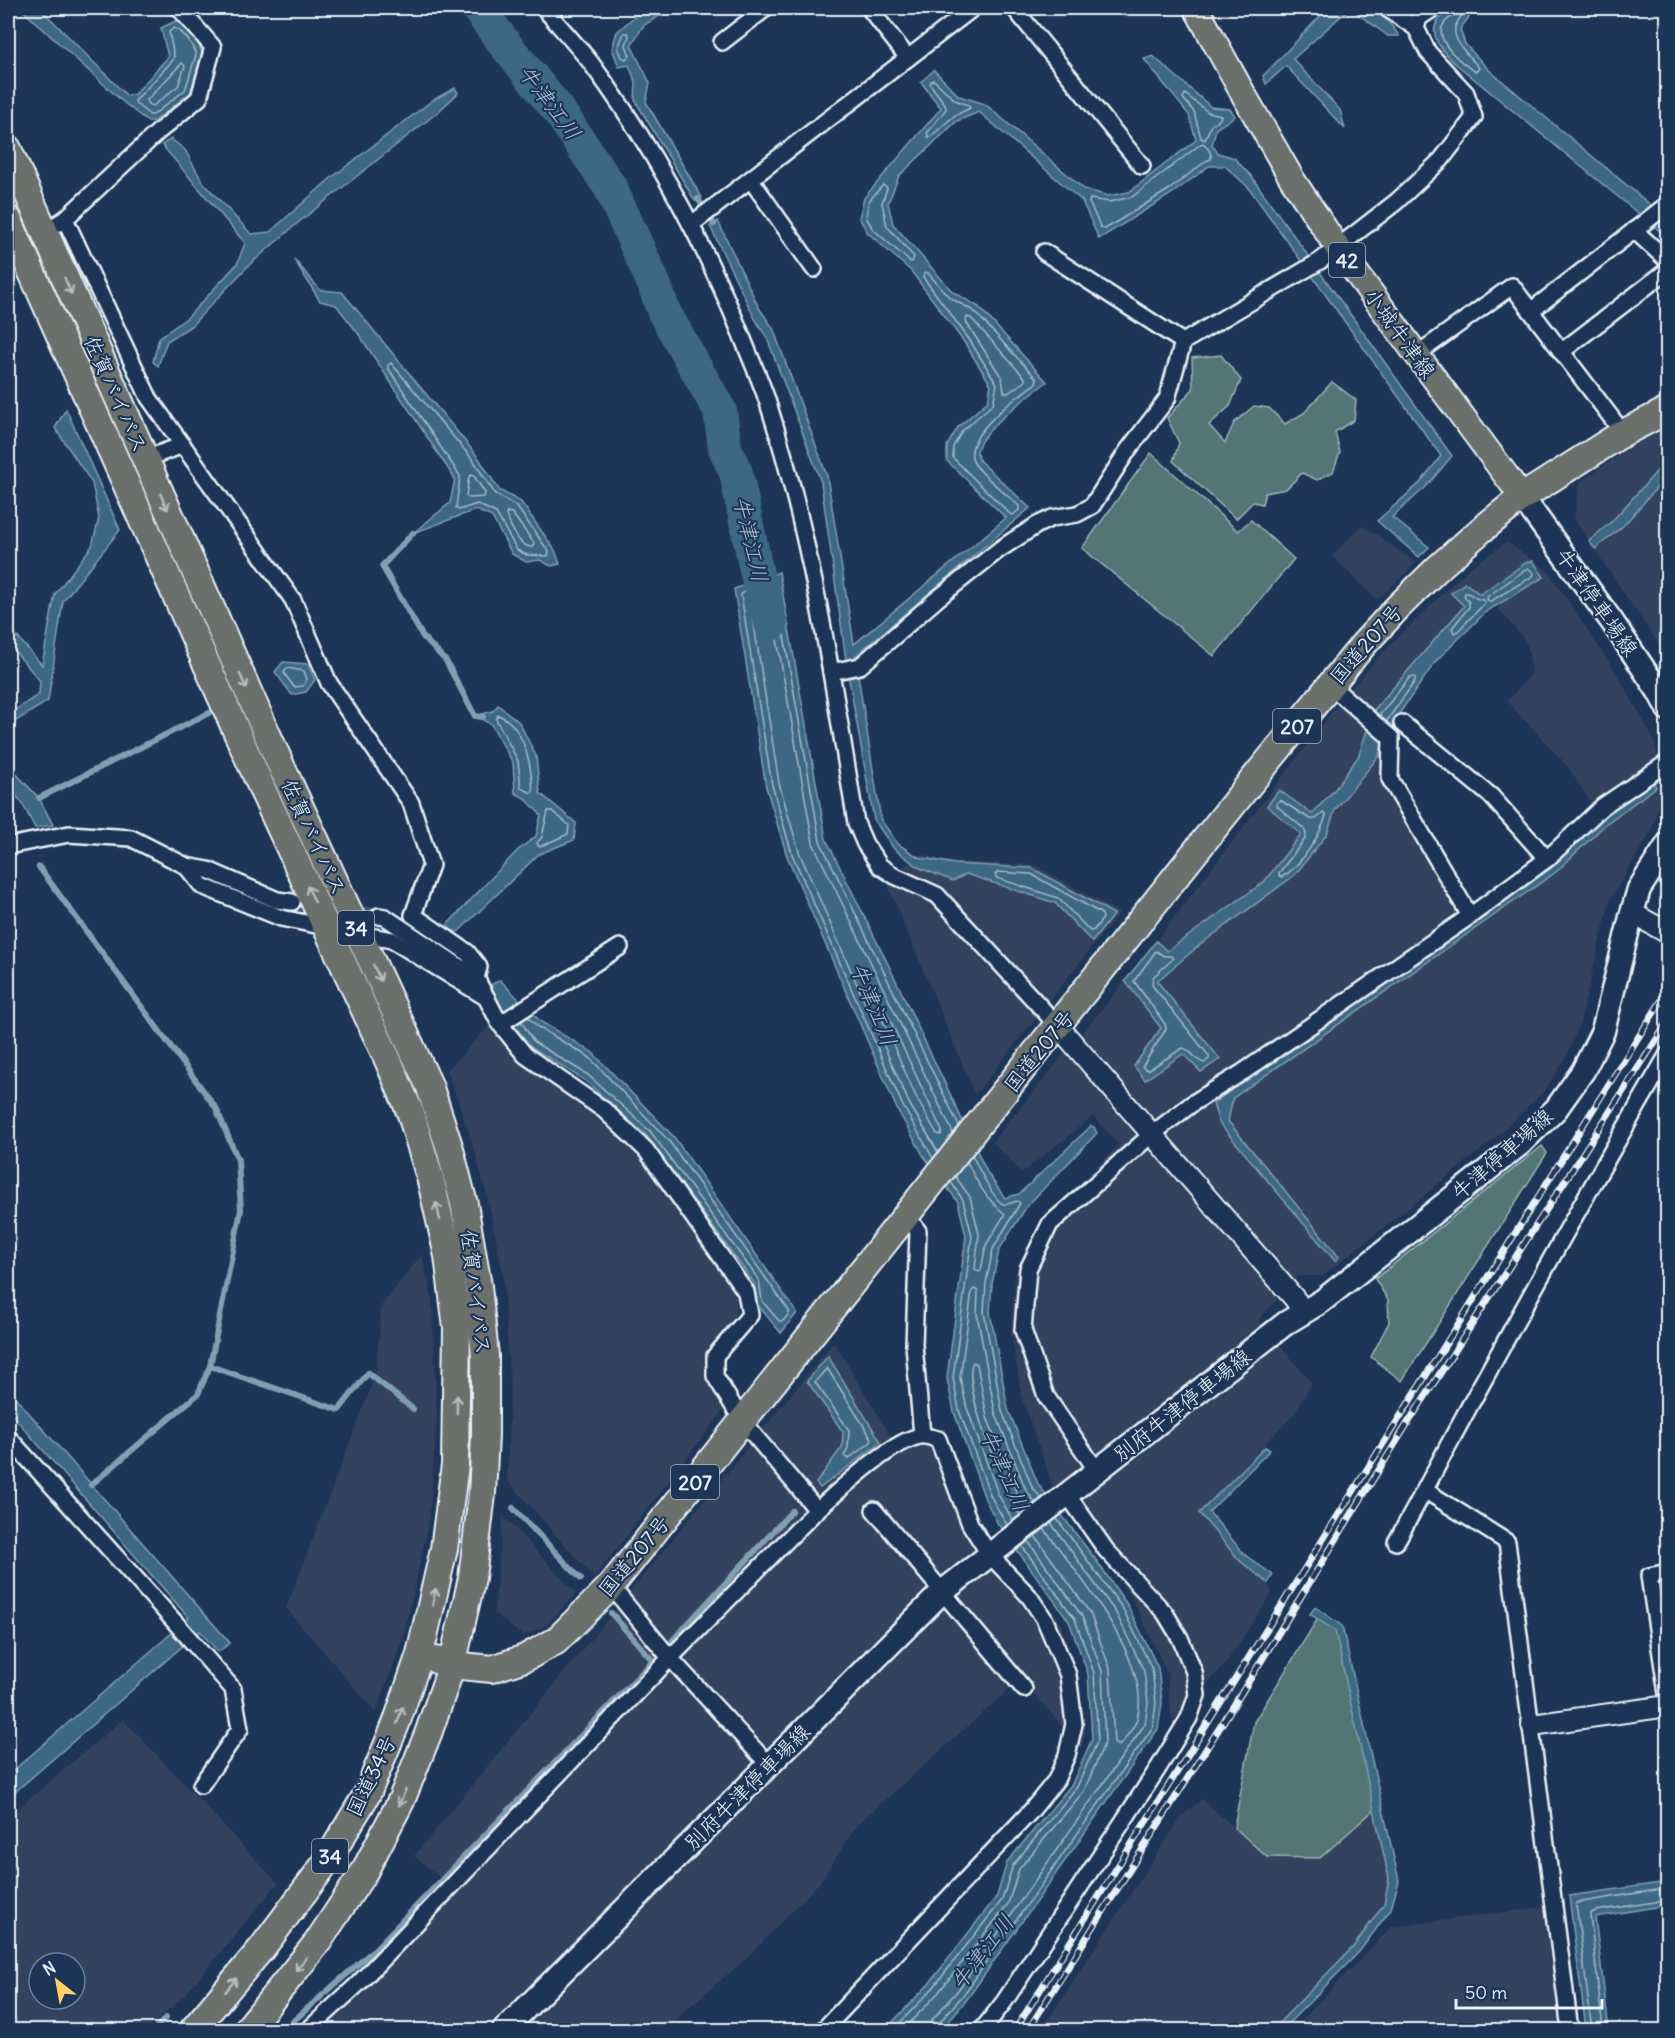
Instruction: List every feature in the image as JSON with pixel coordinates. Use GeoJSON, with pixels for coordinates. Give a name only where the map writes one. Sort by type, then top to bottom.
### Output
{"type":"FeatureCollection","features":[{"type":"Feature","properties":{"kind":"highway","name":"佐賀バイパス"},"geometry":{"type":"LineString","coordinates":[[8,149],[278,759],[424,1075],[450,1149],[464,1204],[485,1356],[482,1494],[472,1578],[452,1665]]}},
{"type":"Feature","properties":{"kind":"highway","name":"佐賀バイパス"},"geometry":{"type":"LineString","coordinates":[[8,219],[13,244],[388,1060],[411,1114],[431,1181],[448,1256],[457,1328],[455,1465],[444,1549],[420,1654]]}},
{"type":"Feature","properties":{"kind":"highway","name":"国道207号"},"geometry":{"type":"LineString","coordinates":[[420,1654],[452,1665],[492,1669],[525,1659],[556,1641],[611,1586],[1330,685],[1398,607],[1439,567],[1522,497],[1623,434],[1667,412]]}},
{"type":"Feature","properties":{"kind":"highway","name":"国道34号"},"geometry":{"type":"LineString","coordinates":[[193,2031],[262,1948],[331,1854],[367,1794],[396,1724],[420,1654]]}},
{"type":"Feature","properties":{"kind":"highway","name":"国道34号"},"geometry":{"type":"LineString","coordinates":[[247,2031],[317,1943],[364,1872],[401,1801],[452,1665]]}},
{"type":"Feature","properties":{"kind":"main road","name":"小城牛津線"},"geometry":{"type":"LineString","coordinates":[[1196,8],[1240,90],[1281,159],[1328,254],[1416,355],[1522,497]]}},
{"type":"Feature","properties":{"kind":"main road","name":"牛津停車場線"},"geometry":{"type":"LineString","coordinates":[[1522,497],[1613,623],[1668,709]]}},
{"type":"Feature","properties":{"kind":"main road","name":"牛津停車場線"},"geometry":{"type":"LineString","coordinates":[[1304,1312],[1322,1301],[1519,1145],[1556,1108],[1583,1071],[1603,1031],[1632,912],[1640,889],[1668,844]]}},
{"type":"Feature","properties":{"kind":"main road","name":"別府牛津停車場線"},"geometry":{"type":"LineString","coordinates":[[504,2031],[941,1593],[1286,1323],[1304,1312]]}},
{"type":"Feature","properties":{"kind":"street"},"geometry":{"type":"LineString","coordinates":[[13,244],[44,233],[65,219],[158,132],[199,98],[213,47],[179,8]]}},
{"type":"Feature","properties":{"kind":"street"},"geometry":{"type":"LineString","coordinates":[[544,8],[589,61],[703,216],[734,316],[768,401],[788,473],[836,671],[856,823],[866,844],[880,866],[895,876],[937,895],[1058,1026],[1304,1312]]}},
{"type":"Feature","properties":{"kind":"street"},"geometry":{"type":"LineString","coordinates":[[722,42],[766,8]]}},
{"type":"Feature","properties":{"kind":"street"},"geometry":{"type":"LineString","coordinates":[[868,8],[908,58]]}},
{"type":"Feature","properties":{"kind":"street"},"geometry":{"type":"LineString","coordinates":[[703,216],[973,8]]}},
{"type":"Feature","properties":{"kind":"street"},"geometry":{"type":"LineString","coordinates":[[1014,8],[1142,166]]}},
{"type":"Feature","properties":{"kind":"street"},"geometry":{"type":"LineString","coordinates":[[836,671],[860,666],[1000,549],[1037,525],[1052,518],[1077,514],[1092,506],[1128,450],[1167,399],[1183,342],[1328,254],[1396,202],[1441,160],[1474,117],[1466,93],[1428,52],[1416,28],[1386,8]]}},
{"type":"Feature","properties":{"kind":"street"},"geometry":{"type":"LineString","coordinates":[[1416,28],[1419,18],[1434,8]]}},
{"type":"Feature","properties":{"kind":"street"},"geometry":{"type":"LineString","coordinates":[[751,180],[814,269]]}},
{"type":"Feature","properties":{"kind":"street"},"geometry":{"type":"LineString","coordinates":[[1531,311],[1666,206]]}},
{"type":"Feature","properties":{"kind":"street"},"geometry":{"type":"LineString","coordinates":[[65,219],[149,398],[293,600],[329,682],[411,803],[431,865],[413,915],[467,952],[479,967],[476,978]]}},
{"type":"Feature","properties":{"kind":"street"},"geometry":{"type":"LineString","coordinates":[[1638,227],[1668,261]]}},
{"type":"Feature","properties":{"kind":"street"},"geometry":{"type":"LineString","coordinates":[[1044,252],[1183,342]]}},
{"type":"Feature","properties":{"kind":"street"},"geometry":{"type":"LineString","coordinates":[[1561,352],[1668,270]]}},
{"type":"Feature","properties":{"kind":"street"},"geometry":{"type":"LineString","coordinates":[[1416,355],[1512,286],[1623,434]]}},
{"type":"Feature","properties":{"kind":"street"},"geometry":{"type":"LineString","coordinates":[[145,459],[183,445]]}},
{"type":"Feature","properties":{"kind":"street"},"geometry":{"type":"LineString","coordinates":[[1330,685],[1391,738],[1390,779],[1470,916]]}},
{"type":"Feature","properties":{"kind":"street"},"geometry":{"type":"LineString","coordinates":[[1402,723],[1491,796],[1547,859]]}},
{"type":"Feature","properties":{"kind":"street"},"geometry":{"type":"LineString","coordinates":[[1097,1471],[1046,1396],[1023,1330],[1028,1269],[1050,1224],[1152,1134],[1193,1103],[1243,1072],[1470,916],[1547,859],[1603,806],[1668,762]]}},
{"type":"Feature","properties":{"kind":"street"},"geometry":{"type":"LineString","coordinates":[[8,846],[69,834],[131,838],[186,866],[208,870],[277,900],[292,902]]}},
{"type":"Feature","properties":{"kind":"street"},"geometry":{"type":"LineString","coordinates":[[186,866],[202,886],[281,918],[326,927]]}},
{"type":"Feature","properties":{"kind":"street"},"geometry":{"type":"LineString","coordinates":[[1632,912],[1668,933]]}},
{"type":"Feature","properties":{"kind":"street"},"geometry":{"type":"LineString","coordinates":[[379,916],[385,917],[476,978],[500,1024],[525,1055],[604,1110],[646,1150],[746,1292],[750,1315],[715,1356],[715,1376],[742,1422],[817,1510]]}},
{"type":"Feature","properties":{"kind":"street"},"geometry":{"type":"LineString","coordinates":[[358,934],[392,940],[487,998]]}},
{"type":"Feature","properties":{"kind":"street"},"geometry":{"type":"LineString","coordinates":[[500,1024],[620,947]]}},
{"type":"Feature","properties":{"kind":"street"},"geometry":{"type":"LineString","coordinates":[[1396,1542],[1426,1491],[1472,1401],[1668,1054]]}},
{"type":"Feature","properties":{"kind":"street"},"geometry":{"type":"LineString","coordinates":[[911,1210],[918,1231],[914,1345],[922,1436]]}},
{"type":"Feature","properties":{"kind":"street"},"geometry":{"type":"LineString","coordinates":[[308,2031],[358,1984],[670,1658],[817,1510],[898,1444],[922,1436],[938,1439],[970,1524],[1046,1620],[1068,1675],[1074,1724],[1067,1755],[1056,1780],[1031,1811],[823,2031]]}},
{"type":"Feature","properties":{"kind":"street"},"geometry":{"type":"LineString","coordinates":[[8,1437],[174,1621],[232,1689],[240,1729],[201,1785]]}},
{"type":"Feature","properties":{"kind":"street"},"geometry":{"type":"LineString","coordinates":[[1426,1491],[1507,1542],[1570,2031]]}},
{"type":"Feature","properties":{"kind":"street"},"geometry":{"type":"LineString","coordinates":[[982,2031],[1004,2002],[1157,1770],[1189,1718],[1197,1695],[1194,1672],[1180,1638],[1165,1613],[1106,1550],[1064,1496]]}},
{"type":"Feature","properties":{"kind":"street"},"geometry":{"type":"LineString","coordinates":[[874,1510],[941,1593],[1024,1689]]}},
{"type":"Feature","properties":{"kind":"street"},"geometry":{"type":"LineString","coordinates":[[1668,1572],[1649,1576],[1668,1700]]}},
{"type":"Feature","properties":{"kind":"street"},"geometry":{"type":"LineString","coordinates":[[611,1586],[670,1658],[769,1765]]}},
{"type":"Feature","properties":{"kind":"street"},"geometry":{"type":"LineString","coordinates":[[1532,1725],[1668,1706]]}},
{"type":"Feature","properties":{"kind":"shaded area"},"geometry":{"type":"Polygon","coordinates":[[[1654,431],[1667,439],[1667,657],[1574,519],[1580,482],[1654,431]]]}},
{"type":"Feature","properties":{"kind":"shaded area"},"geometry":{"type":"Polygon","coordinates":[[[1361,526],[1416,563],[1377,600],[1332,556],[1361,526]]]}},
{"type":"Feature","properties":{"kind":"shaded area"},"geometry":{"type":"Polygon","coordinates":[[[1507,542],[1548,571],[1621,680],[1654,740],[1659,761],[1662,794],[1651,832],[1610,900],[1580,1023],[1567,1056],[1546,1089],[1491,1142],[1323,1276],[1299,1276],[1258,1320],[1312,1383],[1294,1414],[1199,1513],[1240,1561],[1268,1583],[1272,1593],[1225,1665],[1172,1722],[1167,1673],[1132,1598],[1053,1487],[1022,1399],[1011,1332],[1015,1273],[1041,1222],[1119,1145],[1093,1116],[1022,1173],[992,1142],[1125,981],[1347,693],[1385,650],[1469,568],[1507,542]],[[1492,601],[1382,720],[1395,778],[1479,922],[1553,872],[1603,822],[1568,767],[1507,701],[1532,673],[1527,643],[1492,601]]]}},
{"type":"Feature","properties":{"kind":"shaded area"},"geometry":{"type":"Polygon","coordinates":[[[919,854],[952,862],[1035,865],[1119,913],[975,1095],[886,881],[919,854]]]}},
{"type":"Feature","properties":{"kind":"shaded area"},"geometry":{"type":"Polygon","coordinates":[[[489,1026],[524,1063],[592,1114],[644,1162],[737,1297],[735,1317],[711,1352],[726,1407],[594,1578],[507,1480],[510,1391],[503,1274],[488,1200],[473,1145],[447,1070],[489,1026]]]}},
{"type":"Feature","properties":{"kind":"shaded area"},"geometry":{"type":"Polygon","coordinates":[[[422,1254],[432,1298],[437,1418],[429,1521],[404,1636],[376,1713],[286,1608],[376,1374],[381,1306],[422,1254]]]}},
{"type":"Feature","properties":{"kind":"shaded area"},"geometry":{"type":"Polygon","coordinates":[[[834,1342],[894,1441],[945,1428],[978,1524],[1060,1621],[1077,1675],[1086,1732],[1081,1748],[1021,1679],[857,1825],[820,1882],[745,1960],[684,2011],[668,2030],[298,2030],[447,1883],[414,1856],[834,1342]]]}},
{"type":"Feature","properties":{"kind":"shaded area"},"geometry":{"type":"Polygon","coordinates":[[[503,1515],[576,1593],[547,1625],[523,1636],[494,1613],[503,1515]]]}},
{"type":"Feature","properties":{"kind":"shaded area"},"geometry":{"type":"Polygon","coordinates":[[[123,1719],[278,1883],[186,1994],[146,2030],[28,2030],[8,2019],[8,1817],[123,1719]]]}},
{"type":"Feature","properties":{"kind":"shaded area"},"geometry":{"type":"Polygon","coordinates":[[[1202,1799],[1267,1857],[1320,1857],[1375,1809],[1394,1880],[1388,1906],[1357,1951],[1278,2030],[1041,2030],[1182,1816],[1202,1799]]]}},
{"type":"Feature","properties":{"kind":"shaded area"},"geometry":{"type":"Polygon","coordinates":[[[1543,1907],[1560,2030],[1292,2030],[1391,1927],[1543,1907]]]}},
{"type":"Feature","properties":{"kind":"green space"},"geometry":{"type":"Polygon","coordinates":[[[1221,355],[1241,380],[1230,406],[1209,425],[1225,443],[1234,423],[1254,406],[1269,408],[1285,424],[1304,413],[1332,382],[1356,400],[1354,420],[1335,432],[1340,452],[1333,472],[1317,480],[1302,473],[1286,489],[1265,493],[1262,504],[1253,502],[1236,519],[1173,461],[1179,443],[1167,418],[1193,389],[1192,358],[1221,355]]]}},
{"type":"Feature","properties":{"kind":"green space"},"geometry":{"type":"Polygon","coordinates":[[[1151,453],[1238,531],[1251,520],[1294,559],[1214,656],[1082,548],[1151,453]]]}},
{"type":"Feature","properties":{"kind":"green space"},"geometry":{"type":"Polygon","coordinates":[[[1542,1146],[1547,1153],[1402,1381],[1371,1357],[1389,1322],[1388,1300],[1375,1279],[1542,1146]]]}},
{"type":"Feature","properties":{"kind":"green space"},"geometry":{"type":"Polygon","coordinates":[[[1320,1615],[1338,1628],[1375,1809],[1320,1858],[1267,1857],[1234,1827],[1254,1722],[1320,1615]]]}},
{"type":"Feature","properties":{"kind":"water"},"geometry":{"type":"Polygon","coordinates":[[[20,8],[40,8],[127,96],[135,94],[168,57],[161,28],[178,20],[196,40],[203,54],[190,94],[154,121],[148,122],[20,8]]]}},
{"type":"Feature","properties":{"kind":"water"},"geometry":{"type":"Polygon","coordinates":[[[644,8],[673,8],[644,25],[631,45],[650,83],[646,102],[702,198],[695,201],[635,100],[636,83],[629,65],[619,67],[612,48],[617,32],[644,8]]]}},
{"type":"Feature","properties":{"kind":"water"},"geometry":{"type":"Polygon","coordinates":[[[1328,8],[1350,8],[1293,59],[1340,110],[1345,129],[1286,66],[1266,84],[1263,76],[1328,8]]]}},
{"type":"Feature","properties":{"kind":"water"},"geometry":{"type":"Polygon","coordinates":[[[1350,8],[1360,8],[1377,13],[1392,25],[1399,36],[1388,36],[1350,8]]]}},
{"type":"Feature","properties":{"kind":"water"},"geometry":{"type":"Polygon","coordinates":[[[1455,8],[1476,8],[1460,29],[1465,44],[1489,70],[1665,217],[1667,216],[1667,237],[1451,60],[1437,42],[1435,26],[1439,18],[1455,8]]]}},
{"type":"Feature","properties":{"kind":"water"},"geometry":{"type":"Polygon","coordinates":[[[1153,56],[1211,107],[1230,109],[1235,116],[1216,129],[1212,145],[1218,153],[1234,158],[1251,176],[1452,456],[1426,487],[1392,517],[1429,547],[1419,557],[1377,521],[1420,483],[1441,456],[1249,188],[1225,166],[1209,166],[1173,193],[1099,239],[1082,201],[979,112],[957,121],[899,176],[888,203],[893,224],[953,292],[979,307],[1047,382],[995,425],[979,444],[977,452],[980,461],[1030,508],[855,656],[881,820],[898,844],[918,857],[954,864],[1032,868],[1114,914],[1092,942],[1055,903],[966,874],[953,881],[920,868],[894,849],[874,820],[848,674],[821,482],[767,338],[754,317],[710,226],[718,221],[759,308],[773,328],[827,476],[854,644],[1006,518],[947,461],[947,446],[958,427],[988,401],[991,385],[964,342],[911,271],[868,233],[859,218],[864,198],[941,108],[921,82],[934,70],[959,96],[985,104],[1084,189],[1108,196],[1129,192],[1196,140],[1189,115],[1144,59],[1153,56]]]}},
{"type":"Feature","properties":{"kind":"water"},"geometry":{"type":"Polygon","coordinates":[[[455,88],[458,93],[438,112],[299,222],[248,266],[191,326],[167,341],[158,366],[153,362],[159,338],[188,317],[237,264],[245,243],[162,145],[171,139],[185,150],[202,181],[251,234],[270,232],[331,178],[433,100],[455,88]]]}},
{"type":"Feature","properties":{"kind":"water"},"geometry":{"type":"Polygon","coordinates":[[[294,259],[320,290],[342,292],[478,457],[499,490],[521,502],[555,550],[560,564],[551,566],[540,560],[526,562],[512,554],[492,517],[476,510],[413,533],[450,503],[455,479],[358,333],[336,305],[320,301],[294,259]]]}},
{"type":"Feature","properties":{"kind":"water"},"geometry":{"type":"Polygon","coordinates":[[[66,409],[120,530],[63,601],[48,701],[8,726],[8,715],[39,694],[40,681],[8,643],[8,626],[42,665],[55,594],[92,546],[99,518],[92,483],[55,428],[66,409]]]}},
{"type":"Feature","properties":{"kind":"water"},"geometry":{"type":"Polygon","coordinates":[[[1667,460],[1667,476],[1624,525],[1595,549],[1589,541],[1612,521],[1667,460]]]}},
{"type":"Feature","properties":{"kind":"water"},"geometry":{"type":"Polygon","coordinates":[[[1533,561],[1544,577],[1487,611],[1436,661],[1387,731],[1379,756],[1335,810],[1327,834],[1295,875],[1201,944],[1157,981],[1220,1059],[1201,1072],[1183,1054],[1145,1080],[1134,1066],[1161,1028],[1125,981],[1156,941],[1167,951],[1264,882],[1301,834],[1267,806],[1279,790],[1312,814],[1335,789],[1358,757],[1374,710],[1464,606],[1451,593],[1465,583],[1480,594],[1527,562],[1533,561]]]}},
{"type":"Feature","properties":{"kind":"water"},"geometry":{"type":"Polygon","coordinates":[[[779,572],[826,839],[988,1174],[1005,1198],[1019,1194],[1091,1126],[1097,1133],[1027,1206],[999,1250],[992,1284],[990,1312],[1008,1409],[1038,1484],[1128,1606],[1158,1668],[1162,1703],[1158,1729],[968,1998],[941,2030],[885,2030],[928,1985],[997,1896],[1007,1862],[1072,1784],[1092,1739],[1088,1674],[1069,1621],[998,1524],[985,1499],[954,1412],[947,1378],[966,1236],[958,1202],[923,1155],[897,1109],[787,856],[766,787],[734,589],[779,572]]]}},
{"type":"Feature","properties":{"kind":"water"},"geometry":{"type":"Polygon","coordinates":[[[283,662],[308,664],[315,680],[306,692],[292,695],[275,672],[283,662]]]}},
{"type":"Feature","properties":{"kind":"water"},"geometry":{"type":"Polygon","coordinates":[[[498,705],[519,722],[536,756],[540,793],[576,823],[574,840],[539,854],[458,932],[451,930],[447,925],[517,851],[536,836],[541,815],[525,798],[515,793],[513,763],[491,724],[475,716],[493,711],[498,705]]]}},
{"type":"Feature","properties":{"kind":"water"},"geometry":{"type":"Polygon","coordinates":[[[8,765],[39,798],[53,825],[35,828],[22,803],[8,786],[8,765]]]}},
{"type":"Feature","properties":{"kind":"water"},"geometry":{"type":"Polygon","coordinates":[[[1652,780],[1656,787],[1607,823],[1556,872],[1233,1098],[1228,1121],[1339,1257],[1335,1261],[1219,1123],[1213,1104],[1550,869],[1602,819],[1652,780]]]}},
{"type":"Feature","properties":{"kind":"water"},"geometry":{"type":"Polygon","coordinates":[[[500,980],[541,1022],[592,1052],[674,1137],[797,1313],[781,1333],[756,1303],[754,1283],[646,1135],[584,1080],[530,1046],[499,1005],[491,985],[500,980]]]}},
{"type":"Feature","properties":{"kind":"water"},"geometry":{"type":"Polygon","coordinates":[[[828,1356],[881,1442],[820,1488],[816,1483],[842,1447],[843,1432],[807,1381],[828,1356]]]}},
{"type":"Feature","properties":{"kind":"water"},"geometry":{"type":"Polygon","coordinates":[[[8,1389],[230,1643],[218,1652],[200,1631],[8,1798],[8,1775],[189,1618],[8,1410],[8,1389]]]}},
{"type":"Feature","properties":{"kind":"water"},"geometry":{"type":"Polygon","coordinates":[[[1265,1447],[1270,1450],[1209,1512],[1245,1555],[1273,1575],[1268,1583],[1240,1561],[1199,1513],[1265,1447]]]}},
{"type":"Feature","properties":{"kind":"water"},"geometry":{"type":"Polygon","coordinates":[[[1315,1607],[1342,1626],[1399,1881],[1391,1909],[1359,1952],[1282,2030],[1272,2030],[1354,1946],[1384,1904],[1389,1879],[1335,1631],[1310,1614],[1315,1607]]]}},
{"type":"Feature","properties":{"kind":"water"},"geometry":{"type":"Polygon","coordinates":[[[1667,1882],[1667,1905],[1595,1917],[1609,2030],[1586,2030],[1569,1896],[1667,1882]]]}},
{"type":"Feature","properties":{"kind":"waterway","name":"牛津江川"},"geometry":{"type":"LineString","coordinates":[[478,8],[559,111],[610,187],[654,284],[664,312],[720,411],[725,448],[736,473],[757,574],[771,624]]}},
{"type":"Feature","properties":{"kind":"waterway"},"geometry":{"type":"LineString","coordinates":[[698,199],[714,224]]}},
{"type":"Feature","properties":{"kind":"waterway"},"geometry":{"type":"LineString","coordinates":[[413,533],[382,566],[423,637],[446,661],[475,716],[483,717]]}},
{"type":"Feature","properties":{"kind":"waterway"},"geometry":{"type":"LineString","coordinates":[[39,798],[209,713]]}},
{"type":"Feature","properties":{"kind":"waterway"},"geometry":{"type":"LineString","coordinates":[[39,867],[216,1108],[238,1160],[241,1210],[210,1366],[198,1394],[91,1485]]}},
{"type":"Feature","properties":{"kind":"waterway"},"geometry":{"type":"LineString","coordinates":[[210,1366],[339,1410],[368,1373],[413,1409]]}},
{"type":"Feature","properties":{"kind":"waterway"},"geometry":{"type":"LineString","coordinates":[[513,1508],[581,1579]]}},
{"type":"Feature","properties":{"kind":"waterway"},"geometry":{"type":"LineString","coordinates":[[672,1641],[792,1511]]}},
{"type":"Feature","properties":{"kind":"waterway"},"geometry":{"type":"LineString","coordinates":[[283,2030],[374,1950],[653,1661],[611,1613]]}},
{"type":"Feature","properties":{"kind":"waterway"},"geometry":{"type":"LineString","coordinates":[[154,2030],[166,2018]]}},
{"type":"Feature","properties":{"kind":"tunnel"},"geometry":{"type":"LineString","coordinates":[[292,902],[379,916]]}},
{"type":"Feature","properties":{"kind":"railway"},"geometry":{"type":"LineString","coordinates":[[1015,2030],[1668,990]]}},
{"type":"Feature","properties":{"kind":"railway"},"geometry":{"type":"LineString","coordinates":[[1028,2030],[1234,1705],[1406,1426],[1668,1022]]}}]}
